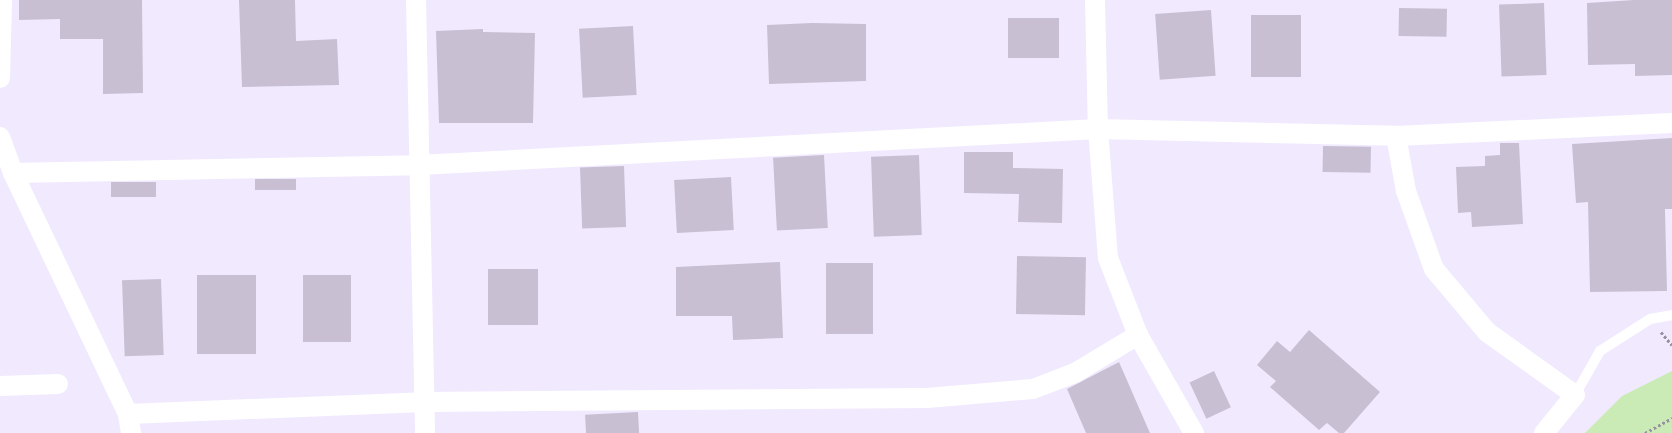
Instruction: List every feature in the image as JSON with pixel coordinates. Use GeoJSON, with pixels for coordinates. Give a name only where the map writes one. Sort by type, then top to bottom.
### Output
{"type":"FeatureCollection","features":[{"type":"Feature","properties":{"kind":"street"},"geometry":{"type":"LineString","coordinates":[[0,78],[2,0]]}},
{"type":"Feature","properties":{"kind":"street"},"geometry":{"type":"LineString","coordinates":[[416,0],[425,433]]}},
{"type":"Feature","properties":{"kind":"street"},"geometry":{"type":"LineString","coordinates":[[1095,0],[1098,130],[1108,258],[1138,335],[1194,433]]}},
{"type":"Feature","properties":{"kind":"street"},"geometry":{"type":"LineString","coordinates":[[12,173],[419,165],[1098,130],[1396,136],[1672,123]]}},
{"type":"Feature","properties":{"kind":"street"},"geometry":{"type":"LineString","coordinates":[[1396,136],[1406,191],[1434,269],[1487,332],[1575,396],[1544,433]]}},
{"type":"Feature","properties":{"kind":"street"},"geometry":{"type":"LineString","coordinates":[[0,138],[12,173],[130,424],[424,402],[926,398],[1033,389],[1075,373],[1138,335]]}},
{"type":"Feature","properties":{"kind":"street"},"geometry":{"type":"LineString","coordinates":[[0,386],[58,384]]}},
{"type":"Feature","properties":{"kind":"lane"},"geometry":{"type":"LineString","coordinates":[[1575,396],[1600,350],[1650,319],[1672,315]]}},
{"type":"Feature","properties":{"kind":"path"},"geometry":{"type":"LineString","coordinates":[[1645,433],[1672,418]]}},
{"type":"Feature","properties":{"kind":"green space"},"geometry":{"type":"Polygon","coordinates":[[[1672,371],[1672,433],[1585,433],[1622,396],[1672,371]]]}},
{"type":"Feature","properties":{"kind":"building"},"geometry":{"type":"Polygon","coordinates":[[[19,0],[142,0],[143,93],[103,94],[103,39],[60,39],[60,19],[19,20],[19,0]]]}},
{"type":"Feature","properties":{"kind":"building"},"geometry":{"type":"Polygon","coordinates":[[[239,0],[295,0],[296,41],[337,39],[339,85],[242,87],[239,0]]]}},
{"type":"Feature","properties":{"kind":"building"},"geometry":{"type":"Polygon","coordinates":[[[1672,0],[1672,75],[1635,76],[1635,64],[1588,65],[1587,3],[1672,0]]]}},
{"type":"Feature","properties":{"kind":"building"},"geometry":{"type":"Polygon","coordinates":[[[1544,3],[1547,75],[1502,77],[1499,5],[1544,3]]]}},
{"type":"Feature","properties":{"kind":"building"},"geometry":{"type":"Polygon","coordinates":[[[1399,8],[1447,9],[1447,37],[1399,36],[1399,8]]]}},
{"type":"Feature","properties":{"kind":"building"},"geometry":{"type":"Polygon","coordinates":[[[1211,10],[1216,76],[1160,80],[1155,14],[1211,10]]]}},
{"type":"Feature","properties":{"kind":"building"},"geometry":{"type":"Polygon","coordinates":[[[1251,15],[1301,15],[1301,77],[1251,77],[1251,15]]]}},
{"type":"Feature","properties":{"kind":"building"},"geometry":{"type":"Polygon","coordinates":[[[1008,18],[1059,18],[1059,58],[1008,58],[1008,18]]]}},
{"type":"Feature","properties":{"kind":"building"},"geometry":{"type":"Polygon","coordinates":[[[812,23],[866,24],[866,81],[769,84],[767,25],[812,23]]]}},
{"type":"Feature","properties":{"kind":"building"},"geometry":{"type":"Polygon","coordinates":[[[633,26],[637,95],[583,98],[579,29],[633,26]]]}},
{"type":"Feature","properties":{"kind":"building"},"geometry":{"type":"Polygon","coordinates":[[[483,29],[483,32],[535,33],[533,123],[439,123],[436,31],[483,29]]]}},
{"type":"Feature","properties":{"kind":"building"},"geometry":{"type":"Polygon","coordinates":[[[1672,138],[1672,209],[1665,209],[1667,291],[1590,292],[1588,202],[1576,203],[1572,144],[1672,138]]]}},
{"type":"Feature","properties":{"kind":"building"},"geometry":{"type":"Polygon","coordinates":[[[1500,143],[1519,143],[1523,224],[1472,227],[1471,212],[1458,213],[1456,167],[1485,166],[1485,156],[1500,155],[1500,143]]]}},
{"type":"Feature","properties":{"kind":"building"},"geometry":{"type":"Polygon","coordinates":[[[1323,146],[1371,147],[1371,173],[1323,172],[1323,146]]]}},
{"type":"Feature","properties":{"kind":"building"},"geometry":{"type":"Polygon","coordinates":[[[964,152],[1013,152],[1013,168],[1063,169],[1062,223],[1018,222],[1019,194],[964,193],[964,152]]]}},
{"type":"Feature","properties":{"kind":"building"},"geometry":{"type":"Polygon","coordinates":[[[824,155],[828,228],[777,231],[773,158],[824,155]]]}},
{"type":"Feature","properties":{"kind":"building"},"geometry":{"type":"Polygon","coordinates":[[[919,155],[922,235],[874,237],[871,157],[919,155]]]}},
{"type":"Feature","properties":{"kind":"building"},"geometry":{"type":"Polygon","coordinates":[[[624,166],[626,227],[582,228],[580,168],[624,166]]]}},
{"type":"Feature","properties":{"kind":"building"},"geometry":{"type":"Polygon","coordinates":[[[731,177],[734,230],[677,233],[674,180],[731,177]]]}},
{"type":"Feature","properties":{"kind":"building"},"geometry":{"type":"Polygon","coordinates":[[[255,179],[296,179],[296,190],[255,190],[255,179]]]}},
{"type":"Feature","properties":{"kind":"building"},"geometry":{"type":"Polygon","coordinates":[[[111,182],[156,182],[156,197],[111,197],[111,182]]]}},
{"type":"Feature","properties":{"kind":"building"},"geometry":{"type":"Polygon","coordinates":[[[1017,256],[1086,257],[1085,315],[1016,314],[1017,256]]]}},
{"type":"Feature","properties":{"kind":"building"},"geometry":{"type":"Polygon","coordinates":[[[780,262],[783,338],[733,340],[732,316],[676,316],[676,267],[780,262]]]}},
{"type":"Feature","properties":{"kind":"building"},"geometry":{"type":"Polygon","coordinates":[[[826,263],[873,263],[873,334],[826,334],[826,263]]]}},
{"type":"Feature","properties":{"kind":"building"},"geometry":{"type":"Polygon","coordinates":[[[488,269],[538,269],[538,325],[488,325],[488,269]]]}},
{"type":"Feature","properties":{"kind":"building"},"geometry":{"type":"Polygon","coordinates":[[[197,275],[256,275],[256,354],[197,354],[197,275]]]}},
{"type":"Feature","properties":{"kind":"building"},"geometry":{"type":"Polygon","coordinates":[[[303,275],[351,275],[351,342],[303,342],[303,275]]]}},
{"type":"Feature","properties":{"kind":"building"},"geometry":{"type":"Polygon","coordinates":[[[161,279],[164,355],[125,356],[122,280],[161,279]]]}},
{"type":"Feature","properties":{"kind":"building"},"geometry":{"type":"Polygon","coordinates":[[[1309,330],[1380,392],[1344,433],[1339,433],[1327,423],[1319,430],[1270,387],[1276,381],[1257,365],[1277,341],[1290,352],[1309,330]]]}},
{"type":"Feature","properties":{"kind":"building"},"geometry":{"type":"Polygon","coordinates":[[[1119,362],[1150,433],[1086,433],[1067,389],[1119,362]]]}},
{"type":"Feature","properties":{"kind":"building"},"geometry":{"type":"Polygon","coordinates":[[[1214,371],[1231,407],[1206,419],[1190,382],[1214,371]]]}},
{"type":"Feature","properties":{"kind":"building"},"geometry":{"type":"Polygon","coordinates":[[[638,412],[639,433],[586,433],[585,415],[638,412]]]}}]}
